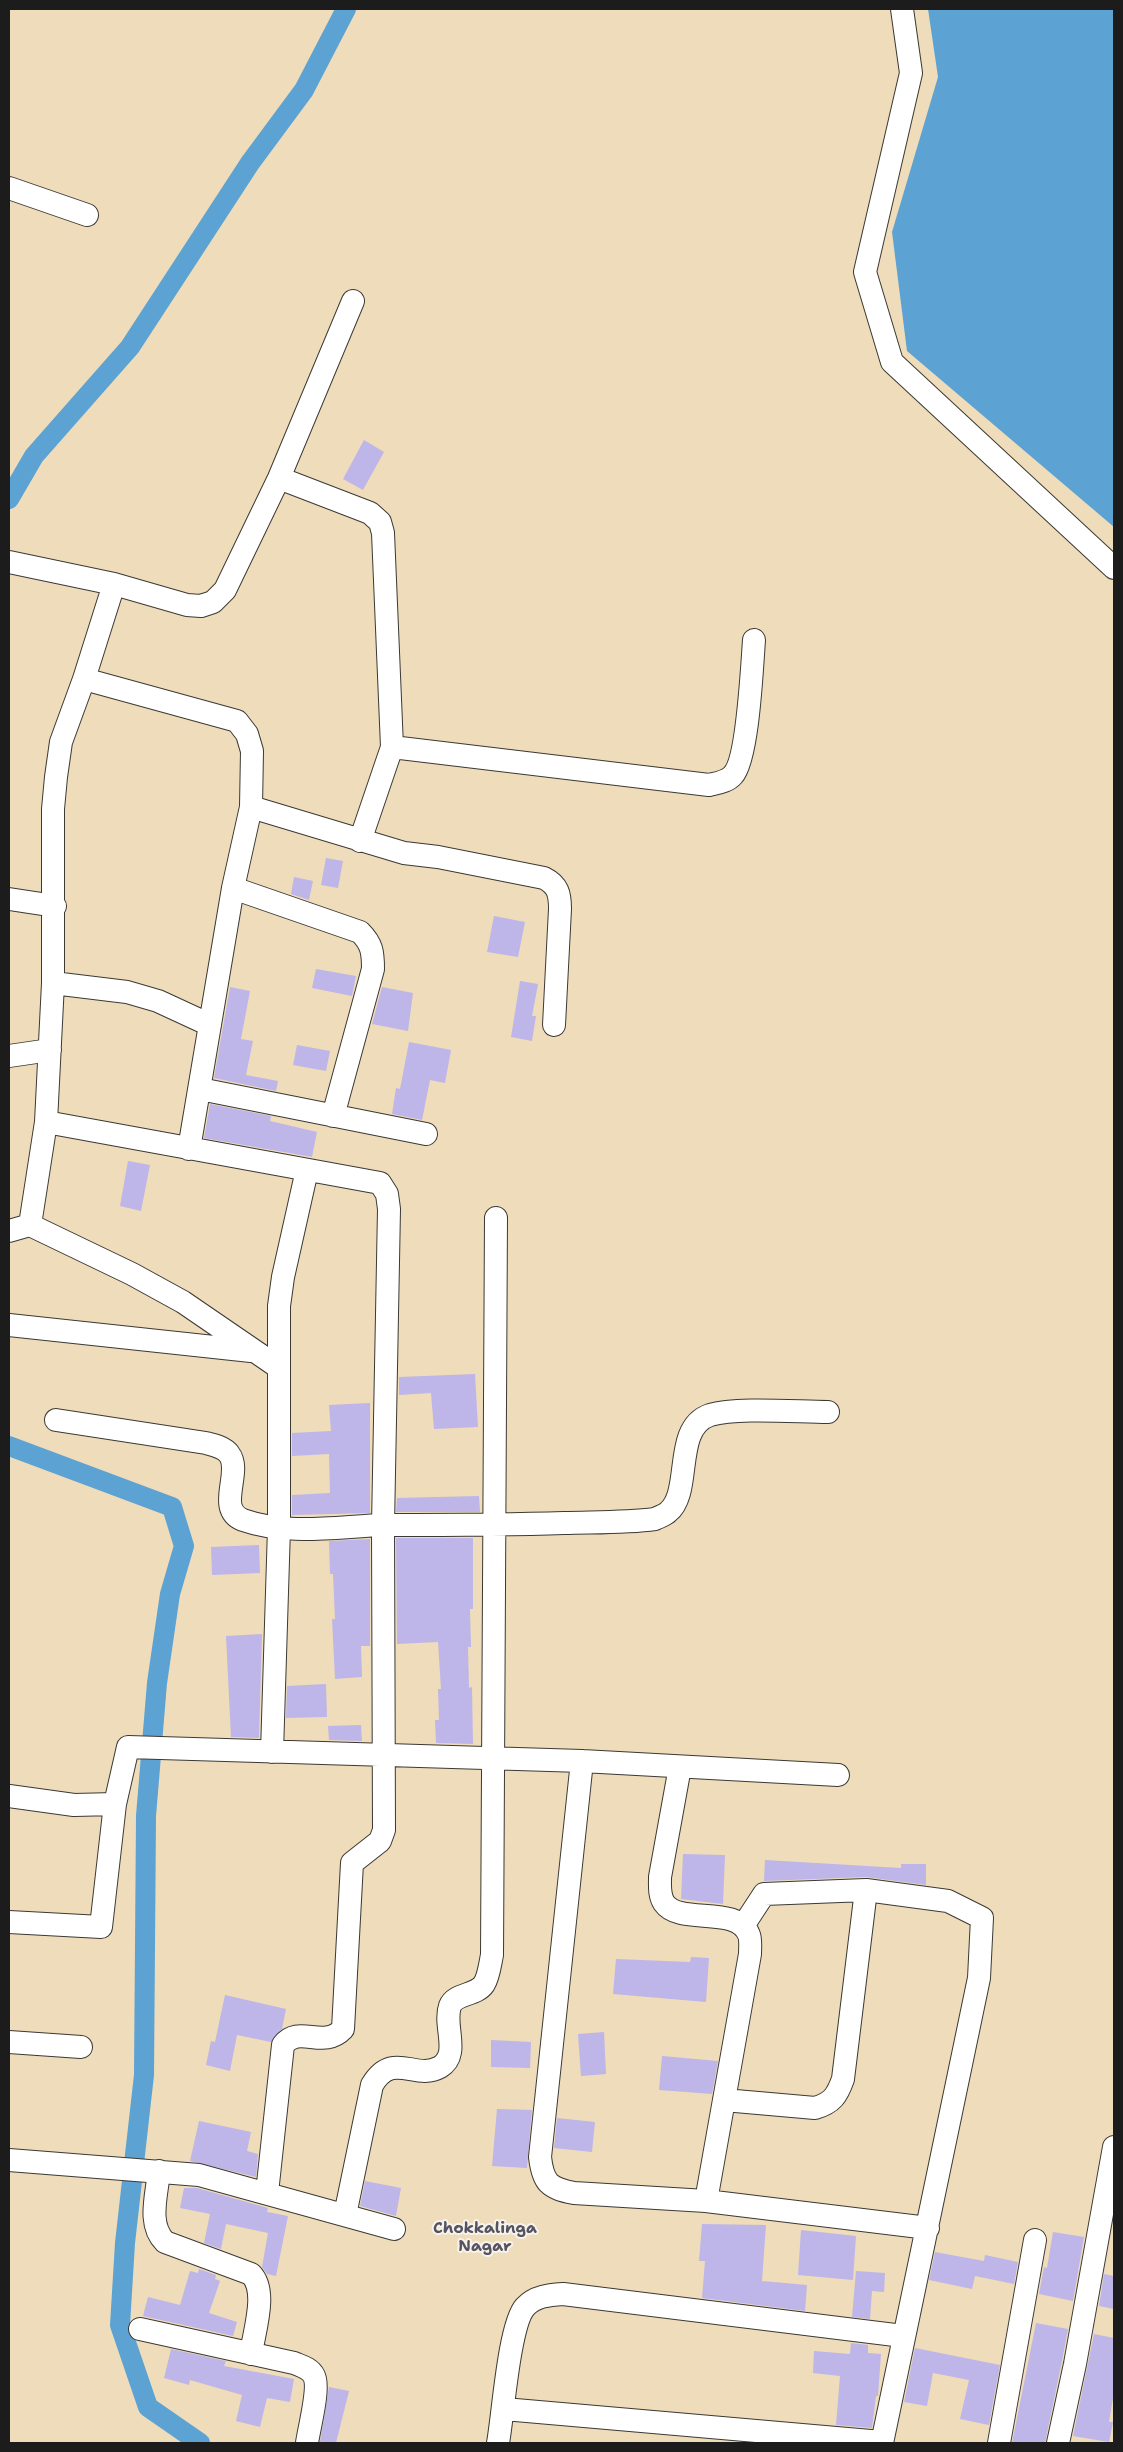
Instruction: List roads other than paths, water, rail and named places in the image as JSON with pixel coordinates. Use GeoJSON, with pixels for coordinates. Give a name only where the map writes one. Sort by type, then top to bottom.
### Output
{"type":"FeatureCollection","features":[{"type":"Feature","properties":{"kind":"street"},"geometry":{"type":"LineString","coordinates":[[902,9],[911,72],[865,272],[892,362],[1114,568]]}},
{"type":"Feature","properties":{"kind":"street"},"geometry":{"type":"LineString","coordinates":[[9,188],[87,215]]}},
{"type":"Feature","properties":{"kind":"street"},"geometry":{"type":"LineString","coordinates":[[9,562],[114,584],[187,605],[201,606],[213,602],[225,590],[279,478],[353,301]]}},
{"type":"Feature","properties":{"kind":"street"},"geometry":{"type":"LineString","coordinates":[[279,478],[370,513],[380,522],[383,533],[392,747],[360,841]]}},
{"type":"Feature","properties":{"kind":"street"},"geometry":{"type":"LineString","coordinates":[[30,1225],[46,1122],[53,983],[55,906],[54,809],[56,777],[61,742],[84,679],[114,584]]}},
{"type":"Feature","properties":{"kind":"street"},"geometry":{"type":"LineString","coordinates":[[392,747],[709,785],[721,782],[732,778],[742,756],[754,640]]}},
{"type":"Feature","properties":{"kind":"street"},"geometry":{"type":"LineString","coordinates":[[84,679],[236,721],[247,734],[252,751],[251,807],[233,888],[189,1150]]}},
{"type":"Feature","properties":{"kind":"street"},"geometry":{"type":"LineString","coordinates":[[251,807],[404,853],[438,857],[544,878],[555,884],[560,897],[560,909],[554,1026]]}},
{"type":"Feature","properties":{"kind":"street"},"geometry":{"type":"LineString","coordinates":[[233,888],[360,932],[370,942],[373,953],[373,969],[333,1116]]}},
{"type":"Feature","properties":{"kind":"street"},"geometry":{"type":"LineString","coordinates":[[9,899],[55,906]]}},
{"type":"Feature","properties":{"kind":"street"},"geometry":{"type":"LineString","coordinates":[[53,983],[127,992],[158,1001],[210,1024]]}},
{"type":"Feature","properties":{"kind":"street"},"geometry":{"type":"LineString","coordinates":[[9,1056],[50,1050]]}},
{"type":"Feature","properties":{"kind":"street"},"geometry":{"type":"LineString","coordinates":[[200,1090],[426,1134]]}},
{"type":"Feature","properties":{"kind":"street"},"geometry":{"type":"LineString","coordinates":[[46,1122],[189,1150],[380,1183],[387,1194],[389,1209],[383,1525],[384,1830],[380,1841],[352,1863],[343,2029],[337,2036],[325,2039],[299,2036],[288,2038],[282,2045],[267,2193]]}},
{"type":"Feature","properties":{"kind":"street"},"geometry":{"type":"LineString","coordinates":[[272,1752],[280,1528],[278,1306],[307,1170]]}},
{"type":"Feature","properties":{"kind":"street"},"geometry":{"type":"LineString","coordinates":[[345,2215],[372,2085],[378,2074],[388,2068],[400,2067],[428,2070],[438,2068],[447,2062],[451,2049],[448,2014],[451,2004],[458,1998],[478,1990],[484,1984],[492,1954],[496,1218]]}},
{"type":"Feature","properties":{"kind":"street"},"geometry":{"type":"LineString","coordinates":[[9,1231],[30,1225],[132,1274],[183,1302],[278,1367]]}},
{"type":"Feature","properties":{"kind":"street"},"geometry":{"type":"LineString","coordinates":[[9,1325],[255,1351]]}},
{"type":"Feature","properties":{"kind":"street"},"geometry":{"type":"LineString","coordinates":[[56,1420],[206,1443],[221,1448],[230,1454],[233,1466],[230,1494],[231,1506],[235,1513],[242,1519],[280,1528],[383,1525],[494,1525],[655,1519],[668,1512],[676,1501],[690,1434],[697,1422],[709,1416],[727,1412],[828,1412]]}},
{"type":"Feature","properties":{"kind":"street"},"geometry":{"type":"LineString","coordinates":[[9,1922],[101,1927],[114,1804],[128,1747],[582,1761],[838,1776]]}},
{"type":"Feature","properties":{"kind":"street"},"geometry":{"type":"LineString","coordinates":[[582,1761],[540,2157],[542,2174],[548,2183],[557,2190],[574,2193],[706,2201],[928,2228]]}},
{"type":"Feature","properties":{"kind":"street"},"geometry":{"type":"LineString","coordinates":[[680,1767],[660,1876],[660,1892],[664,1904],[675,1912],[730,1919],[743,1926],[749,1936],[750,1954],[706,2201]]}},
{"type":"Feature","properties":{"kind":"street"},"geometry":{"type":"LineString","coordinates":[[9,1796],[74,1805],[114,1804]]}},
{"type":"Feature","properties":{"kind":"street"},"geometry":{"type":"LineString","coordinates":[[504,2409],[882,2443],[979,1978],[982,1918],[948,1901],[866,1890],[764,1894],[743,1926]]}},
{"type":"Feature","properties":{"kind":"street"},"geometry":{"type":"LineString","coordinates":[[724,2100],[815,2108],[827,2105],[837,2097],[843,2080],[866,1890]]}},
{"type":"Feature","properties":{"kind":"street"},"geometry":{"type":"LineString","coordinates":[[9,2042],[81,2047]]}},
{"type":"Feature","properties":{"kind":"street"},"geometry":{"type":"LineString","coordinates":[[1058,2443],[1114,2147]]}},
{"type":"Feature","properties":{"kind":"street"},"geometry":{"type":"LineString","coordinates":[[9,2160],[199,2175],[394,2228]]}},
{"type":"Feature","properties":{"kind":"street"},"geometry":{"type":"LineString","coordinates":[[142,2170],[157,2234],[165,2242],[251,2274],[257,2280],[260,2296],[251,2354]]}},
{"type":"Feature","properties":{"kind":"street"},"geometry":{"type":"LineString","coordinates":[[999,2443],[1035,2240]]}},
{"type":"Feature","properties":{"kind":"street"},"geometry":{"type":"LineString","coordinates":[[498,2443],[514,2331],[524,2308],[542,2295],[563,2294],[903,2336]]}},
{"type":"Feature","properties":{"kind":"street"},"geometry":{"type":"LineString","coordinates":[[140,2328],[294,2363],[308,2368],[314,2376],[315,2393],[307,2443]]}},
{"type":"Feature","properties":{"kind":"water"},"geometry":{"type":"Polygon","coordinates":[[[928,9],[1114,9],[1114,527],[907,351],[892,232],[938,77],[928,9]]]}},
{"type":"Feature","properties":{"kind":"waterway"},"geometry":{"type":"LineString","coordinates":[[9,499],[34,456],[130,347],[250,163],[304,90],[346,9]]}},
{"type":"Feature","properties":{"kind":"waterway"},"geometry":{"type":"LineString","coordinates":[[9,1446],[172,1507],[184,1546],[170,1594],[157,1683],[146,1816],[144,2075],[125,2243],[120,2325],[148,2407],[200,2443]]}},
{"type":"Feature","properties":{"kind":"district","name":"Chokkalinga Nagar"},"geometry":{"type":"Point","coordinates":[485,2238]}}]}
